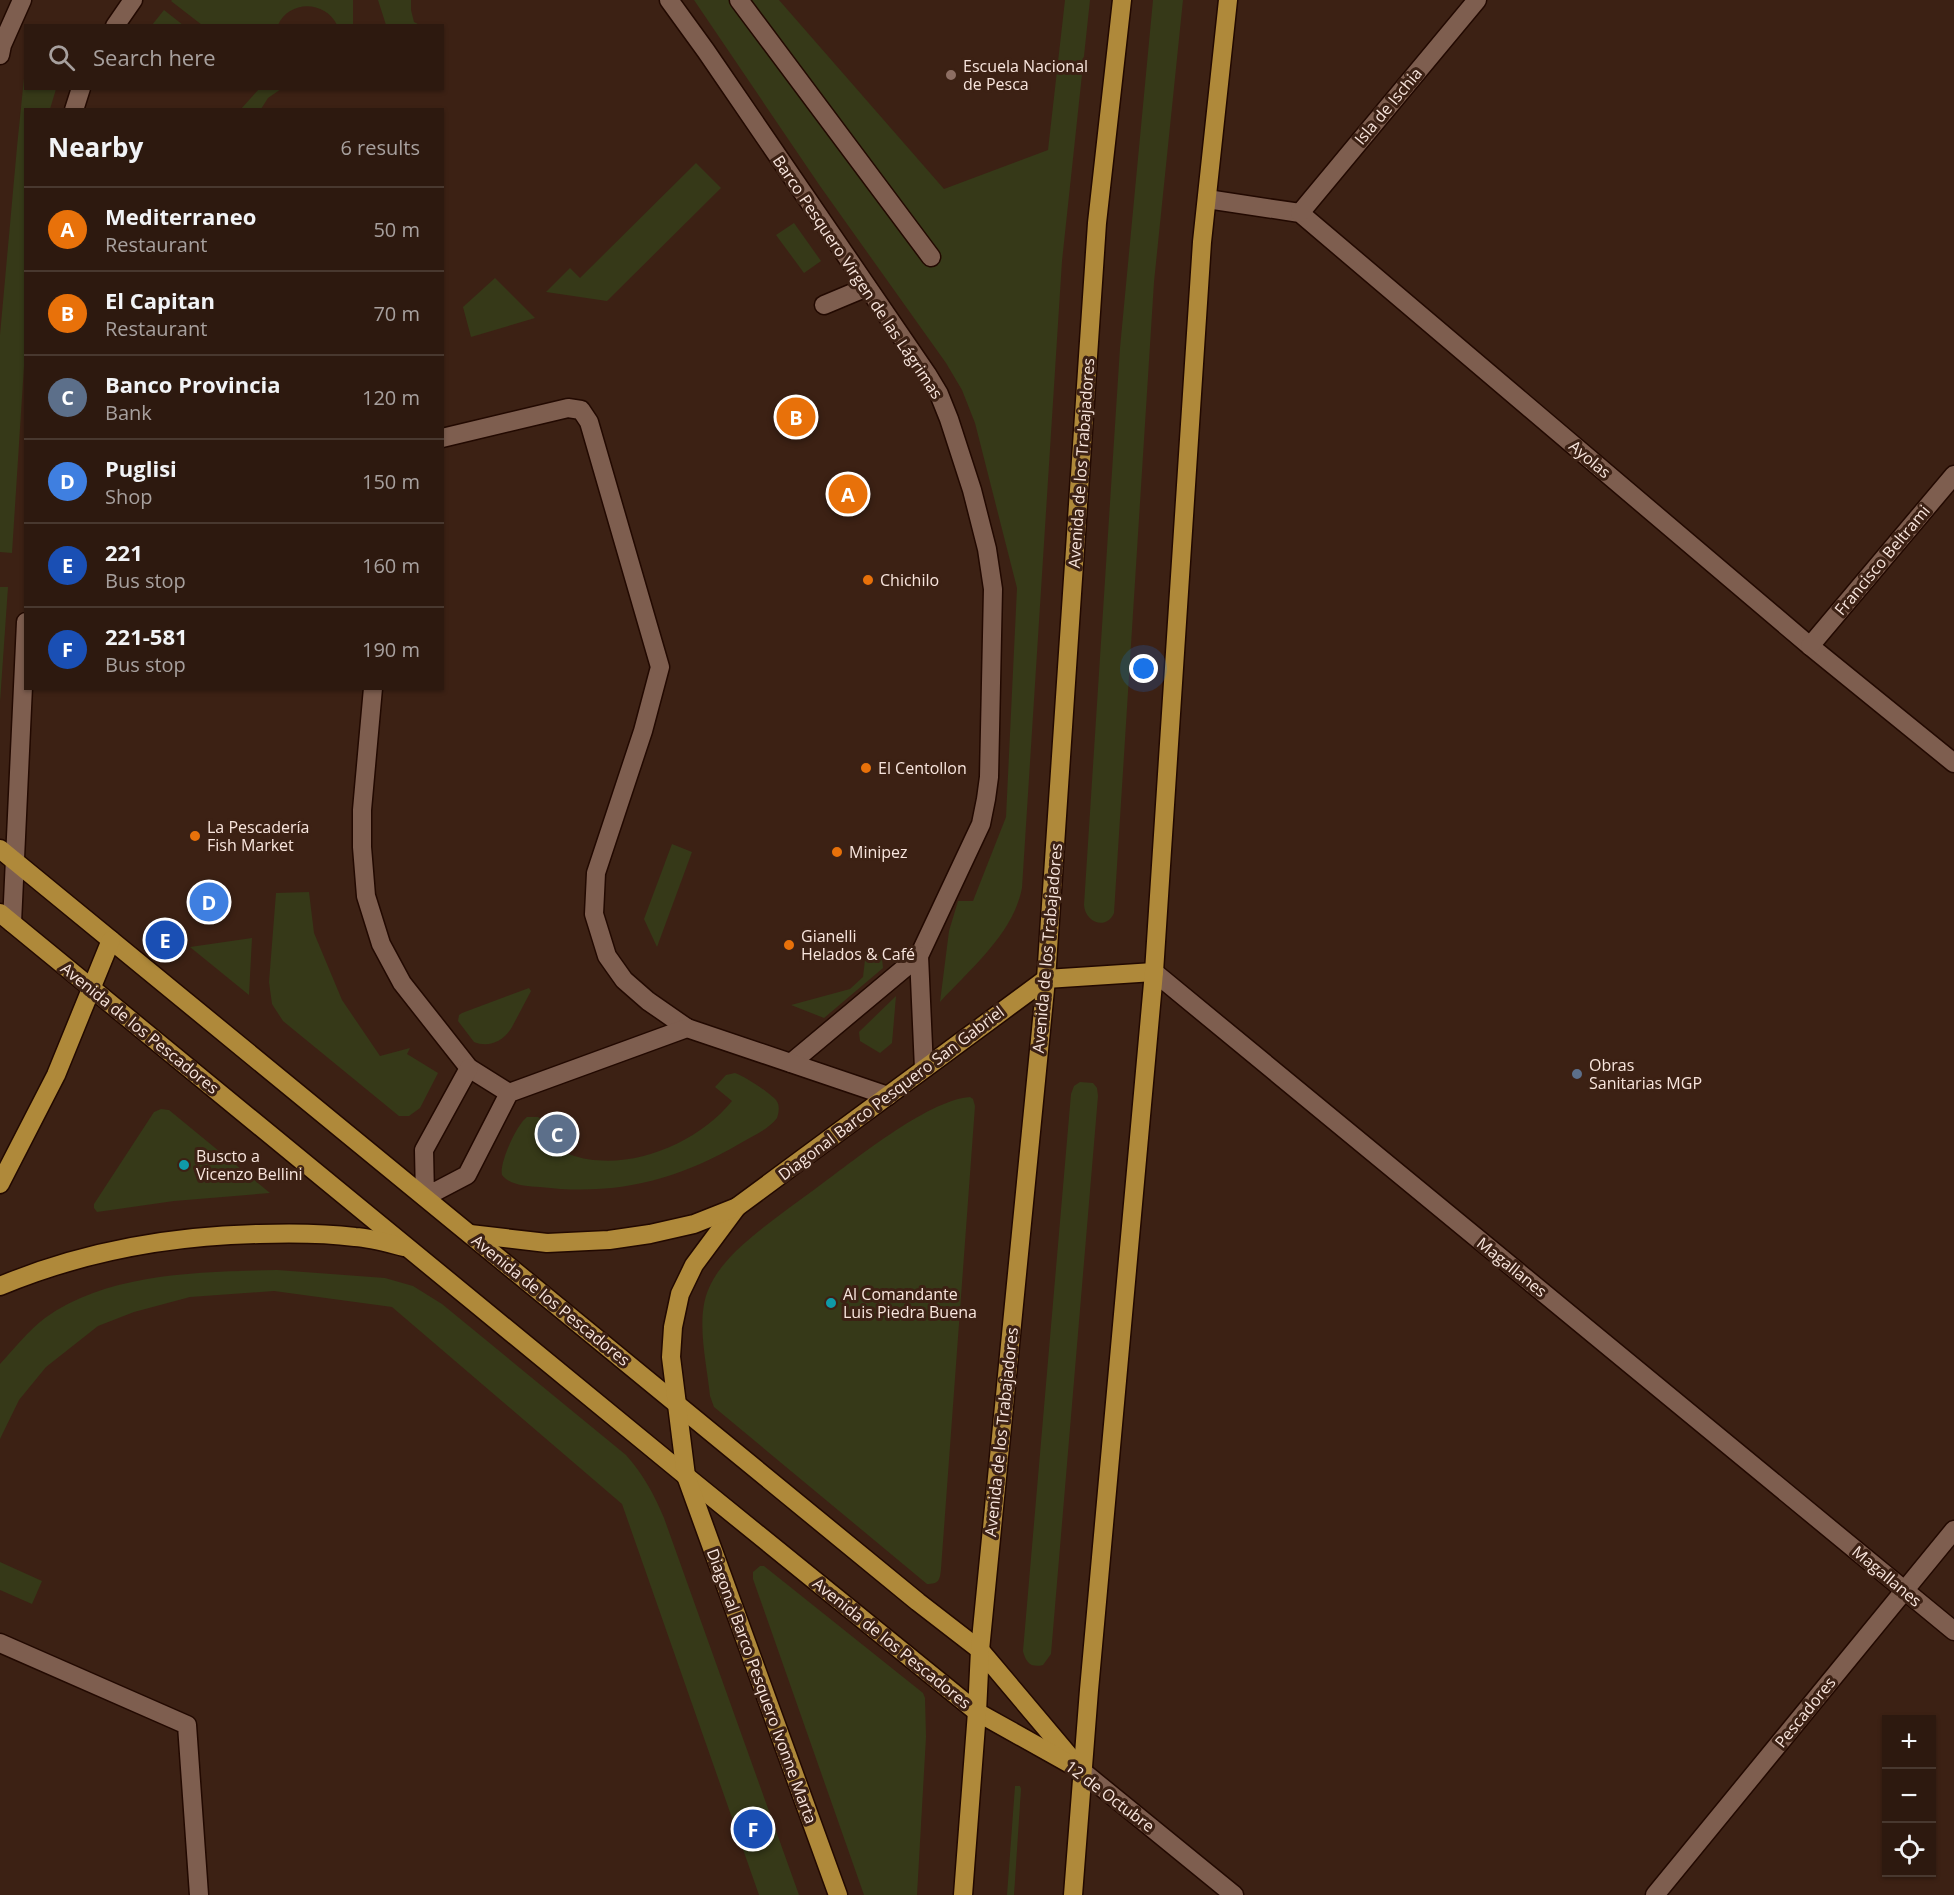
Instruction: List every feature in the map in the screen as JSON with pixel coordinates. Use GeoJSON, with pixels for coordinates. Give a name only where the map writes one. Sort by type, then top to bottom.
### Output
{"type":"FeatureCollection","features":[{"type":"Feature","properties":{"kind":"main road","name":"Avenida de los Trabajadores"},"geometry":{"type":"LineString","coordinates":[[963,1895],[980,1650],[1046,979],[1094,263],[1122,0]]}},
{"type":"Feature","properties":{"kind":"main road"},"geometry":{"type":"LineString","coordinates":[[1073,1895],[1082,1771],[1154,972],[1202,242],[1228,0]]}},
{"type":"Feature","properties":{"kind":"main road","name":"Avenida de los Pescadores"},"geometry":{"type":"LineString","coordinates":[[0,849],[980,1650],[1082,1771]]}},
{"type":"Feature","properties":{"kind":"main road","name":"Avenida de los Pescadores"},"geometry":{"type":"LineString","coordinates":[[6,918],[977,1712]]}},
{"type":"Feature","properties":{"kind":"main road"},"geometry":{"type":"LineString","coordinates":[[0,1184],[56,1075],[111,940]]}},
{"type":"Feature","properties":{"kind":"main road"},"geometry":{"type":"LineString","coordinates":[[1046,979],[1154,972]]}},
{"type":"Feature","properties":{"kind":"main road","name":"Diagonal Barco Pesquero San Gabriel"},"geometry":{"type":"LineString","coordinates":[[470,1234],[547,1243],[609,1240],[694,1224],[737,1207],[1046,979]]}},
{"type":"Feature","properties":{"kind":"main road","name":"Diagonal Barco Pesquero San Gabriel"},"geometry":{"type":"LineString","coordinates":[[686,1476],[671,1357],[673,1327],[680,1294],[694,1265],[737,1207]]}},
{"type":"Feature","properties":{"kind":"main road"},"geometry":{"type":"LineString","coordinates":[[0,1286],[85,1257],[153,1242],[231,1235],[308,1233],[357,1237],[407,1248]]}},
{"type":"Feature","properties":{"kind":"main road","name":"Diagonal Barco Pesquero Ivonne Marta"},"geometry":{"type":"LineString","coordinates":[[686,1476],[838,1895]]}},
{"type":"Feature","properties":{"kind":"main road","name":"12 de Octubre"},"geometry":{"type":"LineString","coordinates":[[977,1712],[1082,1771]]}},
{"type":"Feature","properties":{"kind":"street"},"geometry":{"type":"LineString","coordinates":[[0,55],[22,0]]}},
{"type":"Feature","properties":{"kind":"street"},"geometry":{"type":"LineString","coordinates":[[116,24],[133,0]]}},
{"type":"Feature","properties":{"kind":"street","name":"Barco Pesquero Virgen de las Lágrimas"},"geometry":{"type":"LineString","coordinates":[[669,0],[939,394],[950,419],[972,490],[987,549],[993,589],[991,708],[986,800],[981,824],[919,956],[924,1069]]}},
{"type":"Feature","properties":{"kind":"street"},"geometry":{"type":"LineString","coordinates":[[739,0],[931,256]]}},
{"type":"Feature","properties":{"kind":"street","name":"Isla de Ischia"},"geometry":{"type":"LineString","coordinates":[[1300,213],[1477,0]]}},
{"type":"Feature","properties":{"kind":"street"},"geometry":{"type":"LineString","coordinates":[[75,108],[80,90]]}},
{"type":"Feature","properties":{"kind":"street"},"geometry":{"type":"LineString","coordinates":[[1207,199],[1300,213]]}},
{"type":"Feature","properties":{"kind":"street","name":"Ayolas"},"geometry":{"type":"LineString","coordinates":[[1300,213],[1810,646],[1954,763]]}},
{"type":"Feature","properties":{"kind":"street"},"geometry":{"type":"LineString","coordinates":[[824,305],[867,287]]}},
{"type":"Feature","properties":{"kind":"street"},"geometry":{"type":"LineString","coordinates":[[444,438],[568,408],[581,410],[589,422],[660,667],[643,731],[596,873],[594,914],[607,956],[624,980],[648,1001],[687,1028],[888,1096]]}},
{"type":"Feature","properties":{"kind":"street","name":"Francisco Beltrami"},"geometry":{"type":"LineString","coordinates":[[1810,646],[1954,474]]}},
{"type":"Feature","properties":{"kind":"street"},"geometry":{"type":"LineString","coordinates":[[6,918],[15,862],[24,666]]}},
{"type":"Feature","properties":{"kind":"street"},"geometry":{"type":"LineString","coordinates":[[373,690],[362,810],[362,847],[366,896],[381,944],[402,983],[469,1068],[509,1093]]}},
{"type":"Feature","properties":{"kind":"street"},"geometry":{"type":"LineString","coordinates":[[791,1063],[919,956]]}},
{"type":"Feature","properties":{"kind":"street","name":"Magallanes"},"geometry":{"type":"LineString","coordinates":[[1154,972],[1954,1631]]}},
{"type":"Feature","properties":{"kind":"street"},"geometry":{"type":"LineString","coordinates":[[469,1068],[424,1150],[425,1197],[467,1175],[509,1093],[687,1028]]}},
{"type":"Feature","properties":{"kind":"street","name":"Pescadores"},"geometry":{"type":"LineString","coordinates":[[1655,1895],[1954,1530]]}},
{"type":"Feature","properties":{"kind":"street"},"geometry":{"type":"LineString","coordinates":[[0,1643],[187,1725],[199,1895]]}},
{"type":"Feature","properties":{"kind":"street","name":"12 de Octubre"},"geometry":{"type":"LineString","coordinates":[[1082,1771],[1234,1895]]}},
{"type":"Feature","properties":{"kind":"green space"},"geometry":{"type":"Polygon","coordinates":[[[353,0],[353,24],[336,24],[324,11],[307,6],[290,11],[279,24],[201,24],[171,1],[353,0]]]}},
{"type":"Feature","properties":{"kind":"green space"},"geometry":{"type":"Polygon","coordinates":[[[378,0],[411,0],[414,22],[418,24],[386,24],[378,0]]]}},
{"type":"Feature","properties":{"kind":"green space"},"geometry":{"type":"Polygon","coordinates":[[[694,0],[779,0],[944,189],[1048,150],[1065,0],[1090,0],[1062,261],[1022,888],[1010,920],[1000,935],[989,950],[940,1002],[949,931],[958,901],[973,901],[1006,817],[1017,588],[975,423],[962,390],[946,363],[820,186],[694,0]]]}},
{"type":"Feature","properties":{"kind":"green space"},"geometry":{"type":"Polygon","coordinates":[[[1153,0],[1183,0],[1154,282],[1114,913],[1110,919],[1101,923],[1088,916],[1084,905],[1120,348],[1153,0]]]}},
{"type":"Feature","properties":{"kind":"green space"},"geometry":{"type":"Polygon","coordinates":[[[164,10],[182,24],[153,24],[164,10]]]}},
{"type":"Feature","properties":{"kind":"green space"},"geometry":{"type":"Polygon","coordinates":[[[24,78],[24,90],[56,90],[50,108],[24,108],[24,366],[12,553],[0,552],[0,335],[24,78]]]}},
{"type":"Feature","properties":{"kind":"green space"},"geometry":{"type":"Polygon","coordinates":[[[258,90],[280,90],[268,98],[262,108],[242,108],[258,90]]]}},
{"type":"Feature","properties":{"kind":"green space"},"geometry":{"type":"Polygon","coordinates":[[[696,163],[721,188],[607,301],[546,292],[570,268],[580,278],[696,163]]]}},
{"type":"Feature","properties":{"kind":"green space"},"geometry":{"type":"Polygon","coordinates":[[[794,223],[821,261],[804,273],[776,235],[794,223]]]}},
{"type":"Feature","properties":{"kind":"green space"},"geometry":{"type":"Polygon","coordinates":[[[495,278],[535,318],[471,337],[463,307],[495,278]]]}},
{"type":"Feature","properties":{"kind":"green space"},"geometry":{"type":"Polygon","coordinates":[[[0,587],[8,587],[0,702],[0,587]]]}},
{"type":"Feature","properties":{"kind":"green space"},"geometry":{"type":"Polygon","coordinates":[[[672,844],[692,852],[657,947],[644,919],[672,844]]]}},
{"type":"Feature","properties":{"kind":"green space"},"geometry":{"type":"Polygon","coordinates":[[[309,892],[314,933],[342,1000],[380,1056],[410,1048],[407,1054],[438,1073],[420,1108],[409,1116],[399,1116],[283,1021],[272,1004],[269,982],[276,893],[309,892]]]}},
{"type":"Feature","properties":{"kind":"green space"},"geometry":{"type":"Polygon","coordinates":[[[252,938],[249,995],[190,947],[252,938]]]}},
{"type":"Feature","properties":{"kind":"green space"},"geometry":{"type":"Polygon","coordinates":[[[866,951],[876,952],[882,958],[883,968],[824,1018],[791,1005],[850,989],[863,977],[866,951]]]}},
{"type":"Feature","properties":{"kind":"green space"},"geometry":{"type":"Polygon","coordinates":[[[529,988],[531,991],[509,1032],[496,1042],[480,1044],[474,1042],[458,1021],[462,1013],[529,988]]]}},
{"type":"Feature","properties":{"kind":"green space"},"geometry":{"type":"Polygon","coordinates":[[[896,996],[892,1043],[880,1053],[860,1041],[859,1032],[896,996]]]}},
{"type":"Feature","properties":{"kind":"green space"},"geometry":{"type":"Polygon","coordinates":[[[735,1073],[776,1100],[779,1109],[777,1118],[760,1133],[692,1168],[643,1183],[593,1189],[525,1186],[510,1181],[502,1175],[503,1162],[510,1144],[518,1127],[527,1117],[538,1117],[545,1122],[537,1135],[560,1150],[585,1159],[612,1161],[639,1157],[691,1136],[714,1120],[732,1101],[715,1087],[726,1075],[735,1073]]]}},
{"type":"Feature","properties":{"kind":"green space"},"geometry":{"type":"Polygon","coordinates":[[[1080,1082],[1093,1083],[1097,1088],[1098,1096],[1051,1654],[1043,1665],[1035,1666],[1027,1661],[1023,1651],[1071,1094],[1074,1086],[1080,1082]]]}},
{"type":"Feature","properties":{"kind":"green space"},"geometry":{"type":"Polygon","coordinates":[[[970,1097],[975,1106],[941,1569],[938,1581],[927,1584],[714,1407],[710,1396],[705,1356],[703,1313],[709,1288],[717,1273],[732,1255],[755,1234],[890,1134],[933,1109],[970,1097]]]}},
{"type":"Feature","properties":{"kind":"green space"},"geometry":{"type":"Polygon","coordinates":[[[161,1109],[169,1110],[270,1193],[174,1201],[97,1212],[94,1204],[154,1112],[161,1109]]]}},
{"type":"Feature","properties":{"kind":"green space"},"geometry":{"type":"Polygon","coordinates":[[[277,1270],[385,1278],[413,1286],[442,1304],[626,1455],[638,1469],[664,1518],[799,1895],[759,1895],[622,1504],[392,1307],[274,1291],[190,1297],[134,1312],[98,1326],[46,1367],[19,1400],[0,1439],[0,1364],[45,1318],[70,1303],[98,1291],[127,1283],[188,1274],[277,1270]]]}},
{"type":"Feature","properties":{"kind":"green space"},"geometry":{"type":"Polygon","coordinates":[[[0,1562],[42,1581],[32,1604],[0,1590],[0,1562]]]}},
{"type":"Feature","properties":{"kind":"green space"},"geometry":{"type":"Polygon","coordinates":[[[760,1566],[764,1566],[923,1693],[926,1737],[917,1895],[864,1895],[753,1579],[753,1572],[760,1566]]]}},
{"type":"Feature","properties":{"kind":"green space"},"geometry":{"type":"Polygon","coordinates":[[[1015,1786],[1020,1786],[1021,1789],[1014,1895],[1007,1895],[1015,1786]]]}},
{"type":"Feature","properties":{"kind":"place","name":"Escuela Nacional de Pesca"},"geometry":{"type":"Point","coordinates":[951,75]}},
{"type":"Feature","properties":{"kind":"place","name":"El Capitan"},"geometry":{"type":"Point","coordinates":[796,417]}},
{"type":"Feature","properties":{"kind":"place","name":"Mediterraneo"},"geometry":{"type":"Point","coordinates":[848,494]}},
{"type":"Feature","properties":{"kind":"place","name":"Chichilo"},"geometry":{"type":"Point","coordinates":[868,580]}},
{"type":"Feature","properties":{"kind":"place","name":"El Centollon"},"geometry":{"type":"Point","coordinates":[866,768]}},
{"type":"Feature","properties":{"kind":"place","name":"La Pescadería Fish Market"},"geometry":{"type":"Point","coordinates":[195,836]}},
{"type":"Feature","properties":{"kind":"place","name":"Minipez"},"geometry":{"type":"Point","coordinates":[837,852]}},
{"type":"Feature","properties":{"kind":"place","name":"Puglisi"},"geometry":{"type":"Point","coordinates":[209,902]}},
{"type":"Feature","properties":{"kind":"place","name":"221"},"geometry":{"type":"Point","coordinates":[165,940]}},
{"type":"Feature","properties":{"kind":"place","name":"Gianelli Helados & Café"},"geometry":{"type":"Point","coordinates":[789,945]}},
{"type":"Feature","properties":{"kind":"place","name":"Obras Sanitarias MGP"},"geometry":{"type":"Point","coordinates":[1577,1074]}},
{"type":"Feature","properties":{"kind":"place","name":"Banco Provincia"},"geometry":{"type":"Point","coordinates":[557,1134]}},
{"type":"Feature","properties":{"kind":"place","name":"Buscto a Vicenzo Bellini"},"geometry":{"type":"Point","coordinates":[184,1165]}},
{"type":"Feature","properties":{"kind":"place","name":"Al Comandante Luis Piedra Buena"},"geometry":{"type":"Point","coordinates":[831,1303]}},
{"type":"Feature","properties":{"kind":"place","name":"221-581"},"geometry":{"type":"Point","coordinates":[753,1829]}}]}
